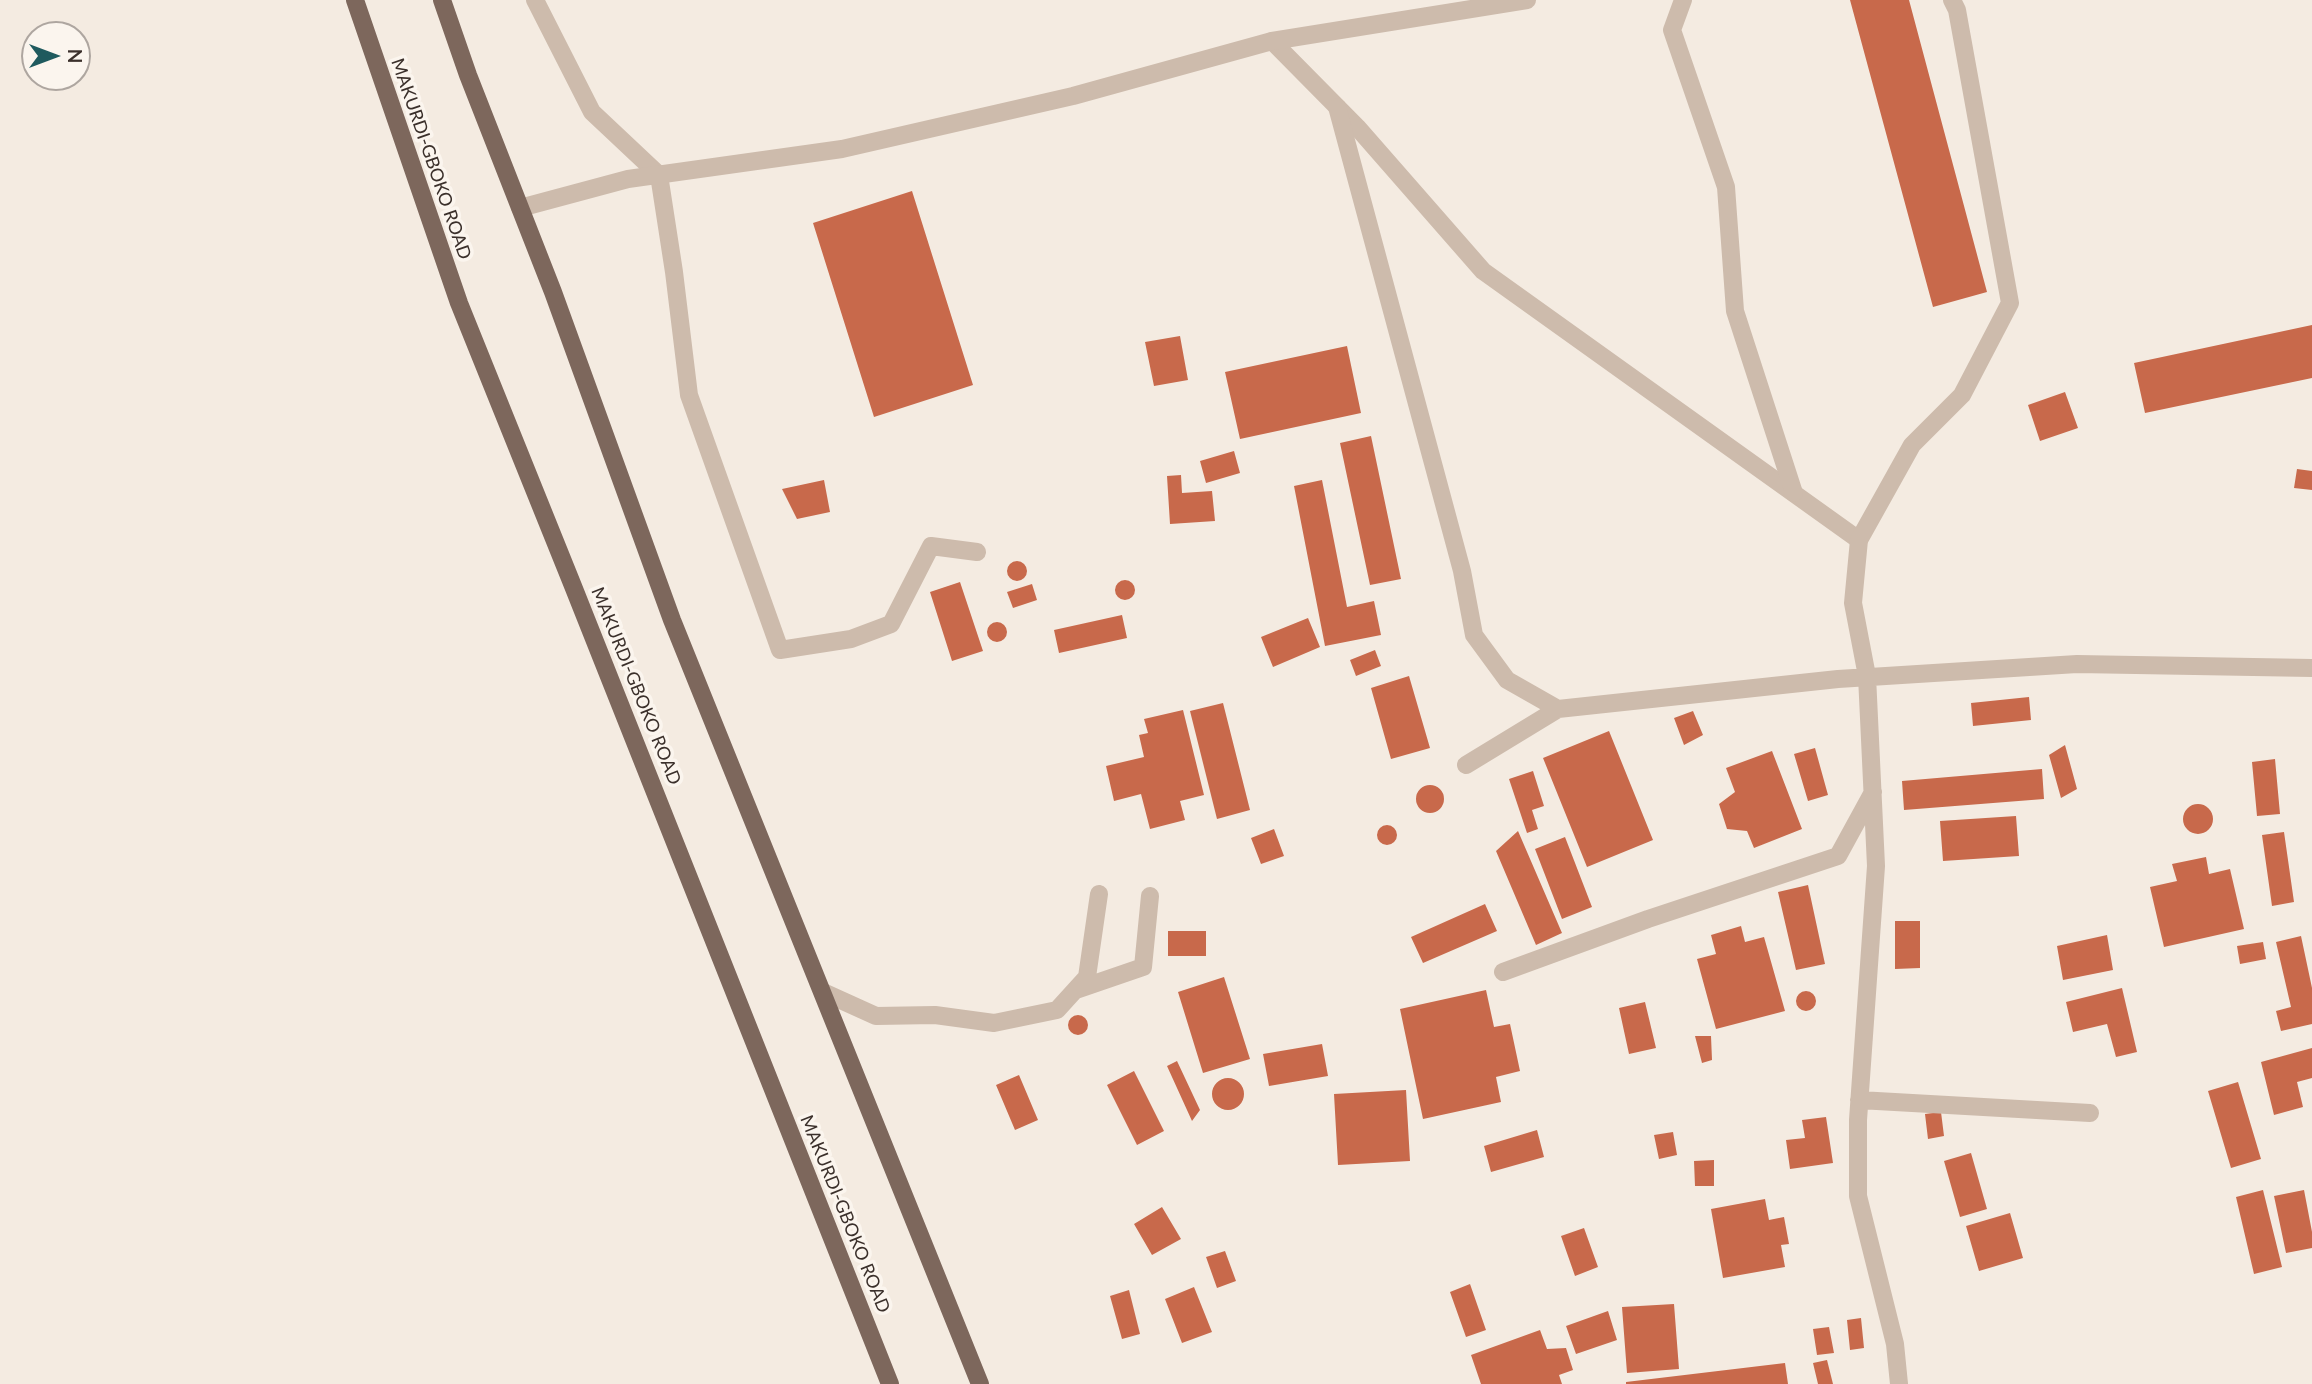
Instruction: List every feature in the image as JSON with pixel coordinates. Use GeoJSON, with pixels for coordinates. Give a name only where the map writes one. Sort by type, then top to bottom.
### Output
{"type":"FeatureCollection","features":[{"type":"Feature","properties":{"kind":"main road","name":"MAKURDI-GBOKO ROAD"},"geometry":{"type":"LineString","coordinates":[[355,0],[459,303],[890,1384]]}},
{"type":"Feature","properties":{"kind":"main road"},"geometry":{"type":"LineString","coordinates":[[442,0],[672,620],[980,1384]]}},
{"type":"Feature","properties":{"kind":"street"},"geometry":{"type":"LineString","coordinates":[[535,0],[592,112],[659,175],[689,394],[780,650],[851,639],[891,624],[931,546],[977,552]]}},
{"type":"Feature","properties":{"kind":"street"},"geometry":{"type":"LineString","coordinates":[[520,208],[628,180],[842,149],[1073,96],[1272,41],[1527,0]]}},
{"type":"Feature","properties":{"kind":"street"},"geometry":{"type":"LineString","coordinates":[[1683,0],[1672,30],[1726,187],[1735,311],[1794,493]]}},
{"type":"Feature","properties":{"kind":"street"},"geometry":{"type":"LineString","coordinates":[[1899,1384],[1895,1344],[1858,1196],[1859,1100],[1876,866],[1867,677],[1853,603],[1859,540],[1912,444],[1962,394],[2010,303],[1957,10],[1952,0]]}},
{"type":"Feature","properties":{"kind":"street"},"geometry":{"type":"LineString","coordinates":[[1272,41],[1357,127],[1483,271],[1859,540]]}},
{"type":"Feature","properties":{"kind":"street"},"geometry":{"type":"LineString","coordinates":[[1337,107],[1462,571],[1474,635],[1507,680],[1558,709]]}},
{"type":"Feature","properties":{"kind":"street"},"geometry":{"type":"LineString","coordinates":[[1466,765],[1558,709],[1867,677],[2077,664],[2312,668]]}},
{"type":"Feature","properties":{"kind":"street"},"geometry":{"type":"LineString","coordinates":[[1503,972],[1648,919],[1838,856],[1873,792]]}},
{"type":"Feature","properties":{"kind":"street"},"geometry":{"type":"LineString","coordinates":[[824,992],[876,1016],[935,1015],[994,1023],[1057,1010],[1087,977],[1099,894]]}},
{"type":"Feature","properties":{"kind":"street"},"geometry":{"type":"LineString","coordinates":[[1073,992],[1143,967],[1150,896]]}},
{"type":"Feature","properties":{"kind":"street"},"geometry":{"type":"LineString","coordinates":[[1859,1100],[2090,1113]]}},
{"type":"Feature","properties":{"kind":"building"},"geometry":{"type":"Polygon","coordinates":[[[1850,0],[1909,0],[1987,292],[1933,307],[1850,0]]]}},
{"type":"Feature","properties":{"kind":"building"},"geometry":{"type":"Polygon","coordinates":[[[912,191],[973,385],[874,417],[813,223],[912,191]]]}},
{"type":"Feature","properties":{"kind":"building"},"geometry":{"type":"Polygon","coordinates":[[[2312,325],[2312,378],[2145,413],[2134,363],[2312,325]]]}},
{"type":"Feature","properties":{"kind":"building"},"geometry":{"type":"Polygon","coordinates":[[[1180,336],[1188,380],[1154,386],[1145,342],[1180,336]]]}},
{"type":"Feature","properties":{"kind":"building"},"geometry":{"type":"Polygon","coordinates":[[[1347,346],[1361,413],[1240,439],[1225,372],[1347,346]]]}},
{"type":"Feature","properties":{"kind":"building"},"geometry":{"type":"Polygon","coordinates":[[[2065,392],[2078,428],[2040,441],[2028,405],[2065,392]]]}},
{"type":"Feature","properties":{"kind":"building"},"geometry":{"type":"Polygon","coordinates":[[[1371,436],[1401,579],[1370,585],[1340,443],[1371,436]]]}},
{"type":"Feature","properties":{"kind":"building"},"geometry":{"type":"Polygon","coordinates":[[[1234,451],[1240,473],[1206,483],[1200,461],[1234,451]]]}},
{"type":"Feature","properties":{"kind":"building"},"geometry":{"type":"Polygon","coordinates":[[[2297,469],[2312,471],[2312,490],[2294,488],[2297,469]]]}},
{"type":"Feature","properties":{"kind":"building"},"geometry":{"type":"Polygon","coordinates":[[[1181,475],[1182,493],[1212,491],[1215,521],[1170,524],[1167,476],[1181,475]]]}},
{"type":"Feature","properties":{"kind":"building"},"geometry":{"type":"Polygon","coordinates":[[[824,480],[830,512],[797,519],[782,489],[824,480]]]}},
{"type":"Feature","properties":{"kind":"building"},"geometry":{"type":"Polygon","coordinates":[[[1322,480],[1347,607],[1374,601],[1381,635],[1325,646],[1294,486],[1322,480]]]}},
{"type":"Feature","properties":{"kind":"building"},"geometry":{"type":"Polygon","coordinates":[[[1017,561],[1024,564],[1027,571],[1024,578],[1017,581],[1010,578],[1007,571],[1010,564],[1017,561]]]}},
{"type":"Feature","properties":{"kind":"building"},"geometry":{"type":"Polygon","coordinates":[[[1125,580],[1132,583],[1135,590],[1132,597],[1125,600],[1118,597],[1115,590],[1118,583],[1125,580]]]}},
{"type":"Feature","properties":{"kind":"building"},"geometry":{"type":"Polygon","coordinates":[[[960,582],[983,651],[952,661],[930,592],[960,582]]]}},
{"type":"Feature","properties":{"kind":"building"},"geometry":{"type":"Polygon","coordinates":[[[1032,584],[1037,600],[1013,608],[1007,592],[1032,584]]]}},
{"type":"Feature","properties":{"kind":"building"},"geometry":{"type":"Polygon","coordinates":[[[1122,615],[1127,638],[1059,653],[1054,630],[1122,615]]]}},
{"type":"Feature","properties":{"kind":"building"},"geometry":{"type":"Polygon","coordinates":[[[1308,618],[1320,647],[1273,667],[1261,637],[1308,618]]]}},
{"type":"Feature","properties":{"kind":"building"},"geometry":{"type":"Polygon","coordinates":[[[997,622],[1004,625],[1007,632],[1004,639],[997,642],[990,639],[987,632],[990,625],[997,622]]]}},
{"type":"Feature","properties":{"kind":"building"},"geometry":{"type":"Polygon","coordinates":[[[1375,650],[1381,666],[1356,676],[1350,660],[1375,650]]]}},
{"type":"Feature","properties":{"kind":"building"},"geometry":{"type":"Polygon","coordinates":[[[1409,676],[1430,748],[1391,759],[1371,688],[1409,676]]]}},
{"type":"Feature","properties":{"kind":"building"},"geometry":{"type":"Polygon","coordinates":[[[2029,697],[2031,720],[1973,726],[1971,703],[2029,697]]]}},
{"type":"Feature","properties":{"kind":"building"},"geometry":{"type":"Polygon","coordinates":[[[1223,703],[1250,810],[1217,819],[1190,711],[1223,703]]]}},
{"type":"Feature","properties":{"kind":"building"},"geometry":{"type":"Polygon","coordinates":[[[1183,710],[1204,795],[1180,801],[1185,820],[1150,829],[1141,794],[1114,801],[1106,766],[1144,757],[1139,735],[1148,733],[1144,719],[1183,710]]]}},
{"type":"Feature","properties":{"kind":"building"},"geometry":{"type":"Polygon","coordinates":[[[1693,711],[1703,735],[1684,745],[1674,718],[1693,711]]]}},
{"type":"Feature","properties":{"kind":"building"},"geometry":{"type":"Polygon","coordinates":[[[1609,731],[1653,840],[1587,867],[1543,758],[1609,731]]]}},
{"type":"Feature","properties":{"kind":"building"},"geometry":{"type":"Polygon","coordinates":[[[2065,745],[2077,789],[2061,798],[2049,755],[2065,745]]]}},
{"type":"Feature","properties":{"kind":"building"},"geometry":{"type":"Polygon","coordinates":[[[1815,748],[1828,795],[1808,801],[1794,754],[1815,748]]]}},
{"type":"Feature","properties":{"kind":"building"},"geometry":{"type":"Polygon","coordinates":[[[1772,751],[1802,829],[1754,848],[1747,831],[1727,829],[1719,804],[1735,792],[1726,768],[1772,751]]]}},
{"type":"Feature","properties":{"kind":"building"},"geometry":{"type":"Polygon","coordinates":[[[2275,759],[2280,814],[2257,816],[2252,762],[2275,759]]]}},
{"type":"Feature","properties":{"kind":"building"},"geometry":{"type":"Polygon","coordinates":[[[2042,769],[2044,799],[1904,810],[1902,781],[2042,769]]]}},
{"type":"Feature","properties":{"kind":"building"},"geometry":{"type":"Polygon","coordinates":[[[1533,771],[1544,806],[1532,810],[1538,829],[1527,833],[1509,779],[1533,771]]]}},
{"type":"Feature","properties":{"kind":"building"},"geometry":{"type":"Polygon","coordinates":[[[1430,785],[1440,789],[1444,799],[1440,809],[1430,813],[1420,809],[1416,799],[1420,789],[1430,785]]]}},
{"type":"Feature","properties":{"kind":"building"},"geometry":{"type":"Polygon","coordinates":[[[2198,804],[2209,808],[2213,819],[2209,830],[2198,834],[2187,830],[2183,819],[2187,808],[2198,804]]]}},
{"type":"Feature","properties":{"kind":"building"},"geometry":{"type":"Polygon","coordinates":[[[2016,816],[2019,856],[1943,861],[1940,821],[2016,816]]]}},
{"type":"Feature","properties":{"kind":"building"},"geometry":{"type":"Polygon","coordinates":[[[1387,825],[1394,828],[1397,835],[1394,842],[1387,845],[1380,842],[1377,835],[1380,828],[1387,825]]]}},
{"type":"Feature","properties":{"kind":"building"},"geometry":{"type":"Polygon","coordinates":[[[1274,829],[1284,856],[1261,864],[1251,838],[1274,829]]]}},
{"type":"Feature","properties":{"kind":"building"},"geometry":{"type":"Polygon","coordinates":[[[1518,831],[1562,933],[1536,945],[1496,851],[1518,831]]]}},
{"type":"Feature","properties":{"kind":"building"},"geometry":{"type":"Polygon","coordinates":[[[2284,832],[2294,902],[2272,906],[2262,835],[2284,832]]]}},
{"type":"Feature","properties":{"kind":"building"},"geometry":{"type":"Polygon","coordinates":[[[1565,837],[1592,907],[1562,919],[1535,849],[1565,837]]]}},
{"type":"Feature","properties":{"kind":"building"},"geometry":{"type":"Polygon","coordinates":[[[2206,857],[2209,874],[2230,869],[2244,929],[2164,947],[2150,887],[2177,881],[2172,864],[2206,857]]]}},
{"type":"Feature","properties":{"kind":"building"},"geometry":{"type":"Polygon","coordinates":[[[1808,885],[1825,964],[1796,970],[1778,892],[1808,885]]]}},
{"type":"Feature","properties":{"kind":"building"},"geometry":{"type":"Polygon","coordinates":[[[1485,904],[1497,931],[1423,963],[1411,937],[1485,904]]]}},
{"type":"Feature","properties":{"kind":"building"},"geometry":{"type":"Polygon","coordinates":[[[1895,921],[1920,921],[1920,968],[1895,969],[1895,921]]]}},
{"type":"Feature","properties":{"kind":"building"},"geometry":{"type":"Polygon","coordinates":[[[1741,926],[1745,942],[1764,937],[1785,1011],[1716,1029],[1697,959],[1716,954],[1711,935],[1741,926]]]}},
{"type":"Feature","properties":{"kind":"building"},"geometry":{"type":"Polygon","coordinates":[[[1168,931],[1206,931],[1206,956],[1168,956],[1168,931]]]}},
{"type":"Feature","properties":{"kind":"building"},"geometry":{"type":"Polygon","coordinates":[[[2107,935],[2113,970],[2063,980],[2057,946],[2107,935]]]}},
{"type":"Feature","properties":{"kind":"building"},"geometry":{"type":"Polygon","coordinates":[[[2301,936],[2312,988],[2312,1024],[2281,1031],[2276,1011],[2291,1007],[2276,942],[2301,936]]]}},
{"type":"Feature","properties":{"kind":"building"},"geometry":{"type":"Polygon","coordinates":[[[2263,942],[2266,959],[2240,964],[2237,946],[2263,942]]]}},
{"type":"Feature","properties":{"kind":"building"},"geometry":{"type":"Polygon","coordinates":[[[1224,977],[1250,1059],[1203,1073],[1178,992],[1224,977]]]}},
{"type":"Feature","properties":{"kind":"building"},"geometry":{"type":"Polygon","coordinates":[[[2122,988],[2137,1052],[2116,1057],[2107,1024],[2073,1032],[2066,1002],[2122,988]]]}},
{"type":"Feature","properties":{"kind":"building"},"geometry":{"type":"Polygon","coordinates":[[[1486,990],[1494,1027],[1510,1024],[1520,1071],[1496,1077],[1501,1102],[1423,1119],[1400,1009],[1486,990]]]}},
{"type":"Feature","properties":{"kind":"building"},"geometry":{"type":"Polygon","coordinates":[[[1806,991],[1813,994],[1816,1001],[1813,1008],[1806,1011],[1799,1008],[1796,1001],[1799,994],[1806,991]]]}},
{"type":"Feature","properties":{"kind":"building"},"geometry":{"type":"Polygon","coordinates":[[[1645,1002],[1656,1048],[1629,1054],[1619,1008],[1645,1002]]]}},
{"type":"Feature","properties":{"kind":"building"},"geometry":{"type":"Polygon","coordinates":[[[1078,1015],[1085,1018],[1088,1025],[1085,1032],[1078,1035],[1071,1032],[1068,1025],[1071,1018],[1078,1015]]]}},
{"type":"Feature","properties":{"kind":"building"},"geometry":{"type":"Polygon","coordinates":[[[1695,1036],[1711,1036],[1712,1060],[1702,1063],[1695,1036]]]}},
{"type":"Feature","properties":{"kind":"building"},"geometry":{"type":"Polygon","coordinates":[[[1322,1044],[1328,1076],[1269,1086],[1263,1054],[1322,1044]]]}},
{"type":"Feature","properties":{"kind":"building"},"geometry":{"type":"Polygon","coordinates":[[[2312,1048],[2312,1078],[2297,1082],[2303,1107],[2274,1115],[2261,1062],[2312,1048]]]}},
{"type":"Feature","properties":{"kind":"building"},"geometry":{"type":"Polygon","coordinates":[[[1177,1061],[1200,1110],[1192,1121],[1167,1066],[1177,1061]]]}},
{"type":"Feature","properties":{"kind":"building"},"geometry":{"type":"Polygon","coordinates":[[[1134,1071],[1164,1131],[1137,1145],[1107,1085],[1134,1071]]]}},
{"type":"Feature","properties":{"kind":"building"},"geometry":{"type":"Polygon","coordinates":[[[1019,1075],[1038,1120],[1015,1130],[996,1085],[1019,1075]]]}},
{"type":"Feature","properties":{"kind":"building"},"geometry":{"type":"Polygon","coordinates":[[[1228,1078],[1239,1083],[1244,1094],[1239,1105],[1228,1110],[1217,1105],[1212,1094],[1217,1083],[1228,1078]]]}},
{"type":"Feature","properties":{"kind":"building"},"geometry":{"type":"Polygon","coordinates":[[[2238,1082],[2261,1159],[2231,1168],[2208,1091],[2238,1082]]]}},
{"type":"Feature","properties":{"kind":"building"},"geometry":{"type":"Polygon","coordinates":[[[1406,1090],[1410,1161],[1338,1165],[1334,1094],[1406,1090]]]}},
{"type":"Feature","properties":{"kind":"building"},"geometry":{"type":"Polygon","coordinates":[[[1941,1112],[1944,1136],[1928,1139],[1925,1114],[1941,1112]]]}},
{"type":"Feature","properties":{"kind":"building"},"geometry":{"type":"Polygon","coordinates":[[[1826,1117],[1833,1163],[1790,1169],[1786,1140],[1805,1138],[1802,1120],[1826,1117]]]}},
{"type":"Feature","properties":{"kind":"building"},"geometry":{"type":"Polygon","coordinates":[[[1537,1130],[1544,1157],[1491,1172],[1484,1146],[1537,1130]]]}},
{"type":"Feature","properties":{"kind":"building"},"geometry":{"type":"Polygon","coordinates":[[[1673,1132],[1677,1155],[1659,1159],[1654,1135],[1673,1132]]]}},
{"type":"Feature","properties":{"kind":"building"},"geometry":{"type":"Polygon","coordinates":[[[1971,1153],[1987,1209],[1960,1217],[1944,1161],[1971,1153]]]}},
{"type":"Feature","properties":{"kind":"building"},"geometry":{"type":"Polygon","coordinates":[[[1714,1160],[1714,1186],[1695,1186],[1694,1161],[1714,1160]]]}},
{"type":"Feature","properties":{"kind":"building"},"geometry":{"type":"Polygon","coordinates":[[[2263,1190],[2282,1267],[2254,1274],[2236,1197],[2263,1190]]]}},
{"type":"Feature","properties":{"kind":"building"},"geometry":{"type":"Polygon","coordinates":[[[2304,1190],[2312,1232],[2312,1248],[2286,1253],[2274,1196],[2304,1190]]]}},
{"type":"Feature","properties":{"kind":"building"},"geometry":{"type":"Polygon","coordinates":[[[1765,1199],[1769,1220],[1784,1217],[1789,1244],[1781,1245],[1785,1267],[1723,1278],[1711,1209],[1765,1199]]]}},
{"type":"Feature","properties":{"kind":"building"},"geometry":{"type":"Polygon","coordinates":[[[1162,1207],[1181,1239],[1152,1255],[1134,1224],[1162,1207]]]}},
{"type":"Feature","properties":{"kind":"building"},"geometry":{"type":"Polygon","coordinates":[[[2010,1213],[2023,1258],[1979,1271],[1966,1226],[2010,1213]]]}},
{"type":"Feature","properties":{"kind":"building"},"geometry":{"type":"Polygon","coordinates":[[[1584,1228],[1598,1267],[1575,1276],[1561,1236],[1584,1228]]]}},
{"type":"Feature","properties":{"kind":"building"},"geometry":{"type":"Polygon","coordinates":[[[1225,1251],[1236,1281],[1217,1288],[1206,1257],[1225,1251]]]}},
{"type":"Feature","properties":{"kind":"building"},"geometry":{"type":"Polygon","coordinates":[[[1470,1284],[1486,1330],[1466,1337],[1450,1292],[1470,1284]]]}},
{"type":"Feature","properties":{"kind":"building"},"geometry":{"type":"Polygon","coordinates":[[[1194,1287],[1212,1332],[1182,1343],[1165,1299],[1194,1287]]]}},
{"type":"Feature","properties":{"kind":"building"},"geometry":{"type":"Polygon","coordinates":[[[1129,1290],[1140,1334],[1122,1339],[1110,1296],[1129,1290]]]}},
{"type":"Feature","properties":{"kind":"building"},"geometry":{"type":"Polygon","coordinates":[[[1674,1304],[1679,1369],[1627,1373],[1622,1307],[1674,1304]]]}},
{"type":"Feature","properties":{"kind":"building"},"geometry":{"type":"Polygon","coordinates":[[[1608,1311],[1617,1340],[1576,1354],[1566,1326],[1608,1311]]]}},
{"type":"Feature","properties":{"kind":"building"},"geometry":{"type":"Polygon","coordinates":[[[1861,1318],[1864,1348],[1850,1350],[1847,1320],[1861,1318]]]}},
{"type":"Feature","properties":{"kind":"building"},"geometry":{"type":"Polygon","coordinates":[[[1829,1327],[1834,1353],[1817,1355],[1813,1329],[1829,1327]]]}},
{"type":"Feature","properties":{"kind":"building"},"geometry":{"type":"Polygon","coordinates":[[[1540,1330],[1547,1349],[1566,1348],[1573,1370],[1559,1375],[1562,1384],[1481,1384],[1471,1355],[1540,1330]]]}},
{"type":"Feature","properties":{"kind":"building"},"geometry":{"type":"Polygon","coordinates":[[[1827,1360],[1833,1384],[1818,1384],[1813,1363],[1827,1360]]]}},
{"type":"Feature","properties":{"kind":"building"},"geometry":{"type":"Polygon","coordinates":[[[1785,1363],[1788,1384],[1626,1384],[1626,1382],[1785,1363]]]}}]}
